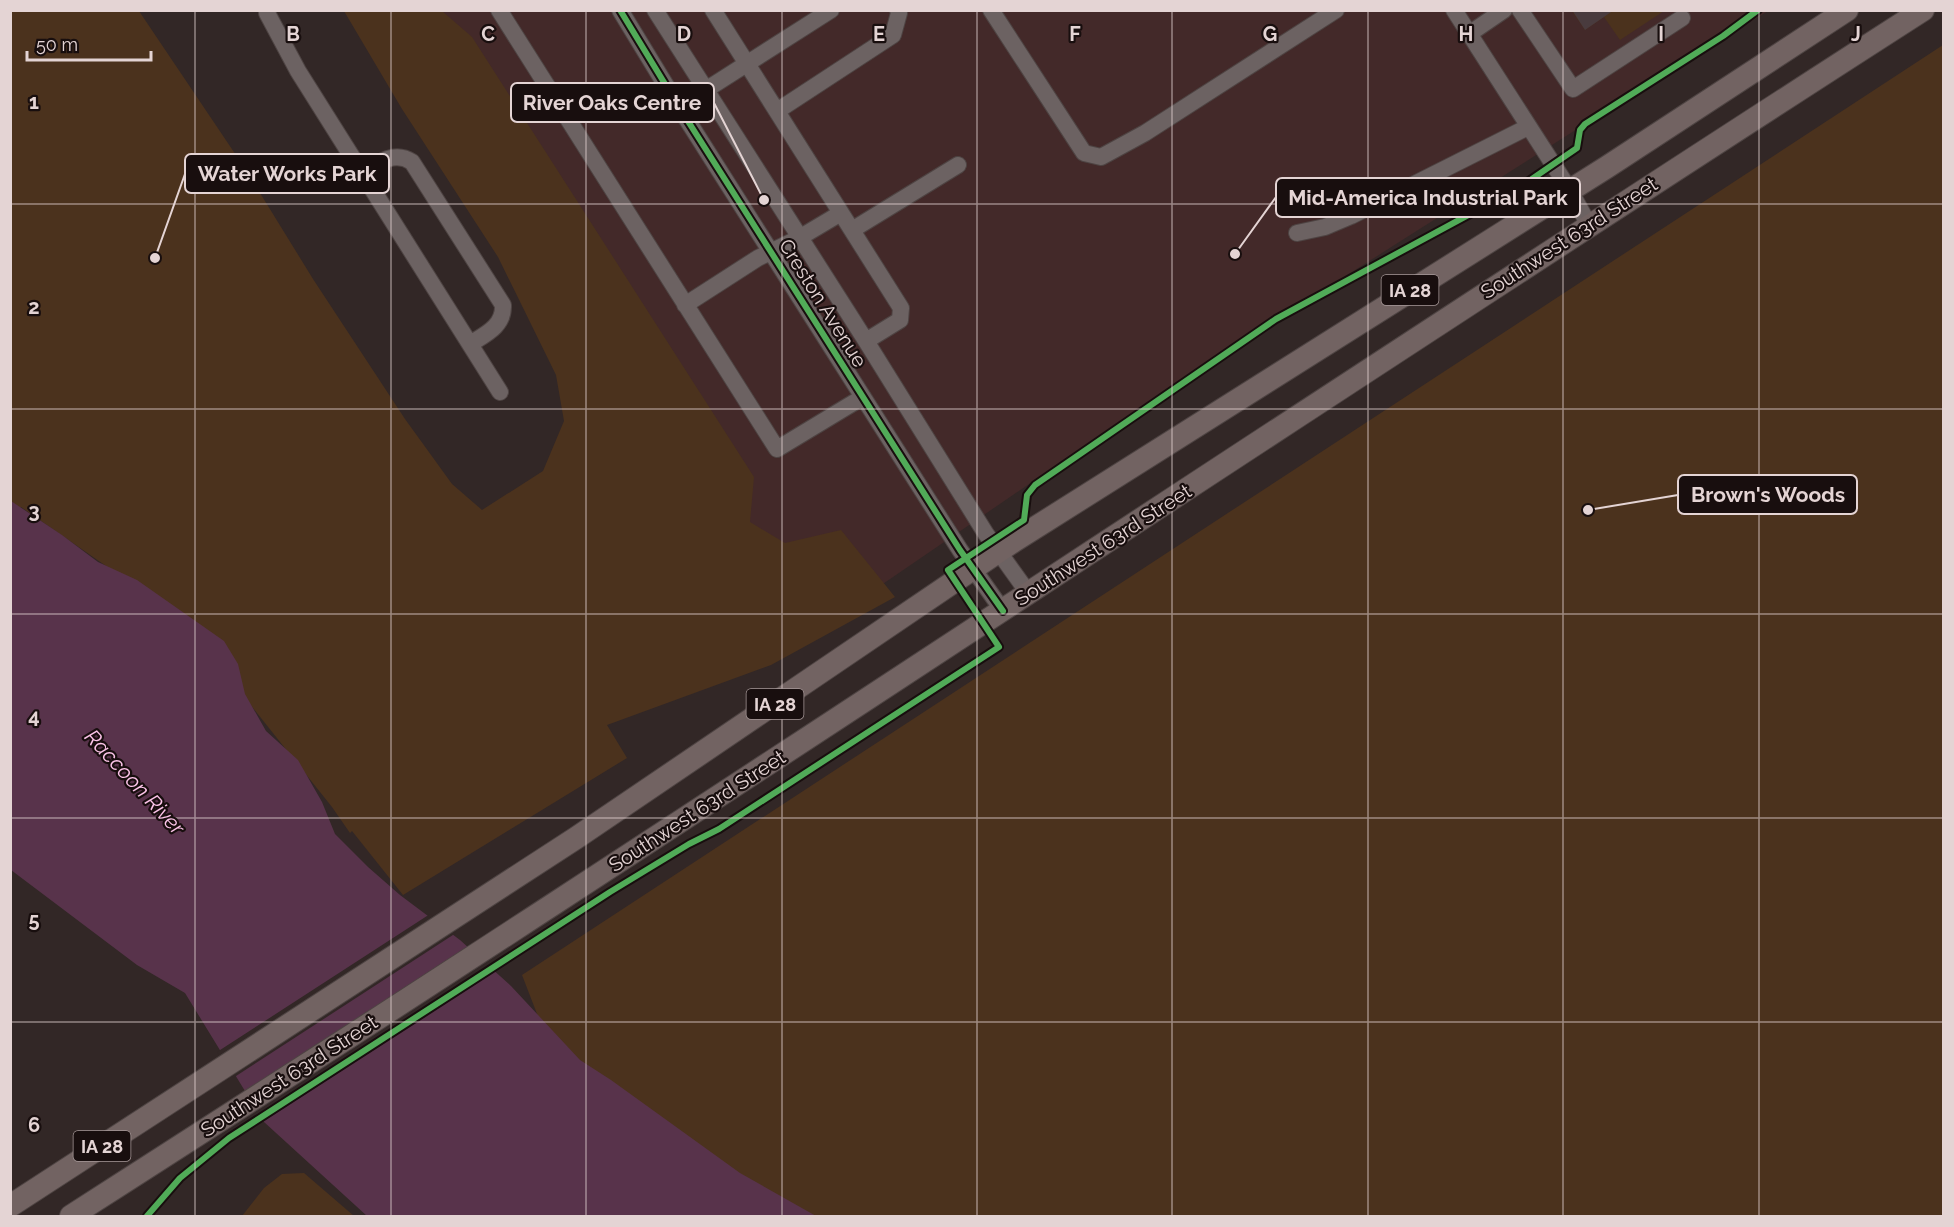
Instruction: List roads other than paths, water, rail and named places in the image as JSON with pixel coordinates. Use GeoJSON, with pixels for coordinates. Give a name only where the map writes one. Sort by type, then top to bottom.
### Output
{"type":"FeatureCollection","features":[{"type":"Feature","properties":{"kind":"main road","name":"Southwest 63rd Street"},"geometry":{"type":"LineString","coordinates":[[10,1206],[576,838],[999,552],[1152,452],[1607,167],[1847,10]]}},
{"type":"Feature","properties":{"kind":"main road","name":"Southwest 63rd Street"},"geometry":{"type":"LineString","coordinates":[[72,1216],[599,875],[1589,225],[1923,10]]}},
{"type":"Feature","properties":{"kind":"street"},"geometry":{"type":"LineString","coordinates":[[267,10],[267,14],[298,71],[500,392]]}},
{"type":"Feature","properties":{"kind":"street"},"geometry":{"type":"LineString","coordinates":[[499,10],[777,449],[863,397]]}},
{"type":"Feature","properties":{"kind":"street","name":"Creston Avenue"},"geometry":{"type":"LineString","coordinates":[[620,10],[679,107],[973,570],[1003,611]]}},
{"type":"Feature","properties":{"kind":"street","name":"Creston Avenue"},"geometry":{"type":"LineString","coordinates":[[655,10],[999,552],[1029,594]]}},
{"type":"Feature","properties":{"kind":"street"},"geometry":{"type":"LineString","coordinates":[[713,10],[902,308],[900,320],[866,341]]}},
{"type":"Feature","properties":{"kind":"street"},"geometry":{"type":"LineString","coordinates":[[679,107],[831,10]]}},
{"type":"Feature","properties":{"kind":"street"},"geometry":{"type":"LineString","coordinates":[[777,111],[893,35],[898,10]]}},
{"type":"Feature","properties":{"kind":"street"},"geometry":{"type":"LineString","coordinates":[[991,10],[1084,153],[1101,157],[1146,133],[1336,10]]}},
{"type":"Feature","properties":{"kind":"street"},"geometry":{"type":"LineString","coordinates":[[1454,10],[1569,189],[1589,225]]}},
{"type":"Feature","properties":{"kind":"street"},"geometry":{"type":"LineString","coordinates":[[1469,34],[1504,10]]}},
{"type":"Feature","properties":{"kind":"street"},"geometry":{"type":"LineString","coordinates":[[1520,10],[1573,89],[1682,18]]}},
{"type":"Feature","properties":{"kind":"street"},"geometry":{"type":"LineString","coordinates":[[1297,233],[1325,227],[1352,216],[1528,127]]}},
{"type":"Feature","properties":{"kind":"street"},"geometry":{"type":"LineString","coordinates":[[363,174],[393,157],[399,156],[412,162],[503,305],[503,314],[489,333],[470,344]]}},
{"type":"Feature","properties":{"kind":"street"},"geometry":{"type":"LineString","coordinates":[[852,230],[958,165]]}},
{"type":"Feature","properties":{"kind":"street"},"geometry":{"type":"LineString","coordinates":[[685,305],[758,258],[772,253],[841,213]]}},
{"type":"Feature","properties":{"kind":"water","name":"Raccoon River"},"geometry":{"type":"Polygon","coordinates":[[[11,501],[98,562],[137,580],[224,641],[238,664],[245,694],[266,731],[298,760],[322,802],[335,834],[400,895],[460,940],[511,986],[580,1060],[740,1173],[816,1216],[367,1216],[264,1122],[185,993],[137,965],[11,870],[11,501]]]}},
{"type":"Feature","properties":{"kind":"place","name":"River Oaks Centre"},"geometry":{"type":"Point","coordinates":[764,200]}},
{"type":"Feature","properties":{"kind":"place","name":"Mid-America Industrial Park"},"geometry":{"type":"Point","coordinates":[1235,254]}},
{"type":"Feature","properties":{"kind":"place","name":"Water Works Park"},"geometry":{"type":"Point","coordinates":[155,258]}},
{"type":"Feature","properties":{"kind":"place","name":"Brown's Woods"},"geometry":{"type":"Point","coordinates":[1588,510]}}]}
